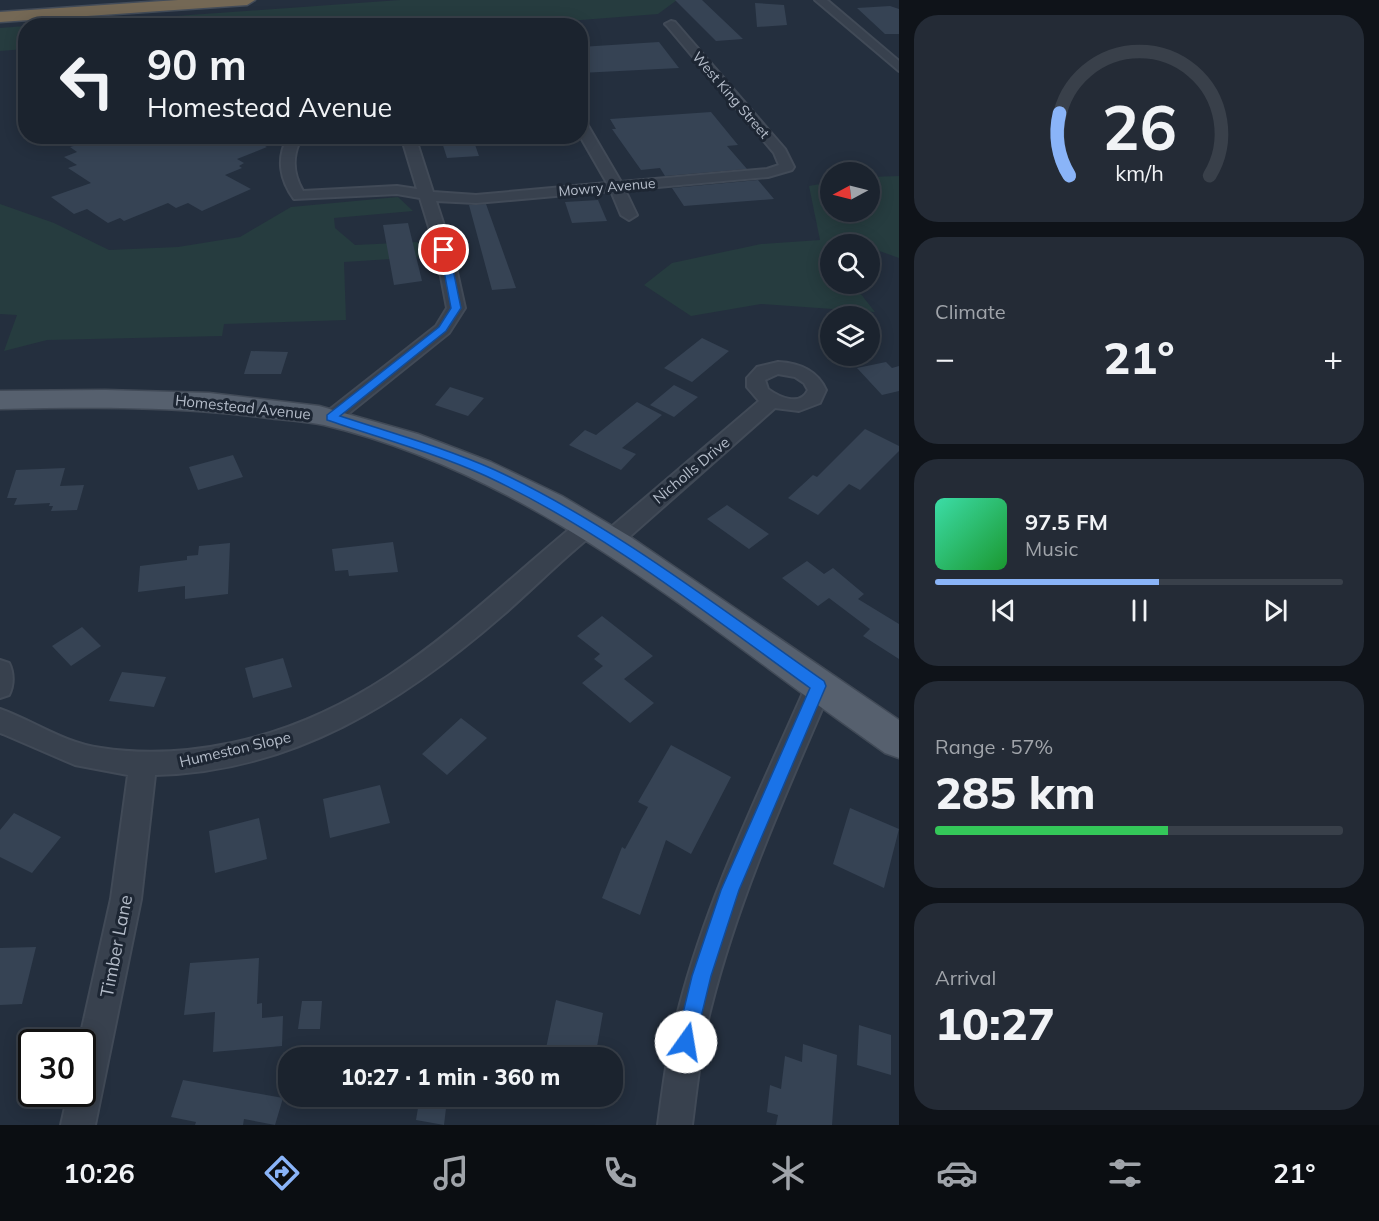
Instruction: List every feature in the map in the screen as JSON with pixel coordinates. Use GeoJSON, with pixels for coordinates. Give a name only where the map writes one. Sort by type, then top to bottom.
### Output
{"type":"FeatureCollection","features":[{"type":"Feature","properties":{"kind":"highway"},"geometry":{"type":"LineString","coordinates":[[0,17],[247,0]]}},
{"type":"Feature","properties":{"kind":"main road","name":"Homestead Avenue"},"geometry":{"type":"LineString","coordinates":[[0,400],[172,399],[247,405],[331,418],[436,452],[489,473],[599,533],[899,741]]}},
{"type":"Feature","properties":{"kind":"street"},"geometry":{"type":"LineString","coordinates":[[820,0],[897,62]]}},
{"type":"Feature","properties":{"kind":"street","name":"West King Street"},"geometry":{"type":"LineString","coordinates":[[671,24],[780,152],[786,167]]}},
{"type":"Feature","properties":{"kind":"street"},"geometry":{"type":"LineString","coordinates":[[588,138],[616,186],[629,215]]}},
{"type":"Feature","properties":{"kind":"street","name":"Mowry Avenue"},"geometry":{"type":"LineString","coordinates":[[291,144],[286,166],[299,196],[397,190],[444,198],[476,199],[768,173],[786,167]]}},
{"type":"Feature","properties":{"kind":"street"},"geometry":{"type":"LineString","coordinates":[[331,418],[442,329],[456,308],[447,260],[411,144]]}},
{"type":"Feature","properties":{"kind":"street","name":"Nicholls Drive"},"geometry":{"type":"LineString","coordinates":[[599,533],[772,400]]}},
{"type":"Feature","properties":{"kind":"street","name":"Humeston Slope"},"geometry":{"type":"LineString","coordinates":[[0,720],[59,747],[100,760],[143,765],[194,760],[258,747],[319,727],[374,700],[599,533]]}},
{"type":"Feature","properties":{"kind":"street"},"geometry":{"type":"LineString","coordinates":[[0,670],[0,688]]}},
{"type":"Feature","properties":{"kind":"street"},"geometry":{"type":"LineString","coordinates":[[675,1125],[679,1078],[689,1024],[715,930],[745,854],[819,686]]}},
{"type":"Feature","properties":{"kind":"street","name":"Timber Lane"},"geometry":{"type":"LineString","coordinates":[[78,1125],[126,899],[143,765]]}},
{"type":"Feature","properties":{"kind":"green space"},"geometry":{"type":"Polygon","coordinates":[[[400,0],[677,0],[658,14],[588,19],[149,18],[400,0]]]}},
{"type":"Feature","properties":{"kind":"green space"},"geometry":{"type":"Polygon","coordinates":[[[18,27],[18,50],[0,51],[0,28],[18,27]]]}},
{"type":"Feature","properties":{"kind":"green space"},"geometry":{"type":"Polygon","coordinates":[[[899,176],[899,258],[880,251],[880,234],[820,234],[820,240],[809,186],[820,184],[820,222],[880,222],[880,177],[899,176]]]}},
{"type":"Feature","properties":{"kind":"green space"},"geometry":{"type":"Polygon","coordinates":[[[398,197],[413,211],[334,218],[335,228],[355,245],[418,242],[423,257],[344,262],[346,320],[224,324],[222,336],[47,340],[4,351],[17,315],[0,314],[0,204],[54,223],[109,250],[178,247],[240,237],[291,207],[398,197]]]}},
{"type":"Feature","properties":{"kind":"green space"},"geometry":{"type":"Polygon","coordinates":[[[820,240],[820,294],[861,294],[870,306],[820,306],[820,308],[761,304],[691,316],[644,285],[672,263],[761,244],[820,240]]]}},
{"type":"Feature","properties":{"kind":"building"},"geometry":{"type":"Polygon","coordinates":[[[675,0],[702,0],[743,39],[716,41],[675,0]]]}},
{"type":"Feature","properties":{"kind":"building"},"geometry":{"type":"Polygon","coordinates":[[[755,3],[784,5],[787,25],[757,27],[755,3]]]}},
{"type":"Feature","properties":{"kind":"building"},"geometry":{"type":"Polygon","coordinates":[[[890,6],[899,9],[899,34],[885,34],[857,8],[890,6]]]}},
{"type":"Feature","properties":{"kind":"building"},"geometry":{"type":"Polygon","coordinates":[[[659,42],[679,68],[588,73],[588,46],[659,42]]]}},
{"type":"Feature","properties":{"kind":"building"},"geometry":{"type":"Polygon","coordinates":[[[711,112],[738,145],[727,146],[747,169],[665,176],[660,168],[641,170],[612,129],[616,129],[610,119],[711,112]]]}},
{"type":"Feature","properties":{"kind":"building"},"geometry":{"type":"Polygon","coordinates":[[[80,144],[261,144],[267,147],[237,159],[244,163],[239,166],[242,168],[225,175],[251,189],[202,211],[188,203],[176,208],[168,203],[124,221],[120,218],[108,223],[87,209],[74,214],[51,197],[91,183],[68,168],[77,165],[64,157],[77,152],[70,147],[80,144]]]}},
{"type":"Feature","properties":{"kind":"building"},"geometry":{"type":"Polygon","coordinates":[[[443,144],[475,144],[479,156],[447,158],[443,144]]]}},
{"type":"Feature","properties":{"kind":"building"},"geometry":{"type":"Polygon","coordinates":[[[758,180],[774,199],[684,206],[672,188],[758,180]]]}},
{"type":"Feature","properties":{"kind":"building"},"geometry":{"type":"Polygon","coordinates":[[[598,200],[607,221],[572,223],[565,202],[598,200]]]}},
{"type":"Feature","properties":{"kind":"building"},"geometry":{"type":"Polygon","coordinates":[[[486,204],[516,288],[492,290],[469,205],[486,204]]]}},
{"type":"Feature","properties":{"kind":"building"},"geometry":{"type":"Polygon","coordinates":[[[408,223],[422,281],[394,285],[383,225],[408,223]]]}},
{"type":"Feature","properties":{"kind":"building"},"geometry":{"type":"Polygon","coordinates":[[[702,338],[729,351],[692,382],[664,368],[702,338]]]}},
{"type":"Feature","properties":{"kind":"building"},"geometry":{"type":"Polygon","coordinates":[[[251,351],[288,352],[281,374],[244,374],[251,351]]]}},
{"type":"Feature","properties":{"kind":"building"},"geometry":{"type":"Polygon","coordinates":[[[886,362],[892,368],[899,366],[899,391],[882,395],[857,368],[880,366],[880,363],[886,362]]]}},
{"type":"Feature","properties":{"kind":"building"},"geometry":{"type":"Polygon","coordinates":[[[674,385],[698,397],[674,417],[650,405],[674,385]]]}},
{"type":"Feature","properties":{"kind":"building"},"geometry":{"type":"Polygon","coordinates":[[[450,387],[484,398],[468,416],[435,405],[450,387]]]}},
{"type":"Feature","properties":{"kind":"building"},"geometry":{"type":"Polygon","coordinates":[[[637,402],[662,415],[622,448],[636,454],[621,470],[569,445],[585,430],[596,435],[637,402]]]}},
{"type":"Feature","properties":{"kind":"building"},"geometry":{"type":"Polygon","coordinates":[[[865,429],[899,446],[899,451],[860,490],[849,484],[818,515],[788,498],[813,475],[817,477],[865,429]]]}},
{"type":"Feature","properties":{"kind":"building"},"geometry":{"type":"Polygon","coordinates":[[[233,455],[243,477],[198,490],[189,467],[233,455]]]}},
{"type":"Feature","properties":{"kind":"building"},"geometry":{"type":"Polygon","coordinates":[[[65,468],[60,486],[84,485],[77,510],[51,511],[53,506],[49,506],[50,503],[14,505],[17,498],[7,498],[16,470],[65,468]]]}},
{"type":"Feature","properties":{"kind":"building"},"geometry":{"type":"Polygon","coordinates":[[[727,505],[769,534],[749,549],[707,519],[727,505]]]}},
{"type":"Feature","properties":{"kind":"building"},"geometry":{"type":"Polygon","coordinates":[[[393,542],[398,572],[349,576],[348,570],[335,571],[332,549],[393,542]]]}},
{"type":"Feature","properties":{"kind":"building"},"geometry":{"type":"Polygon","coordinates":[[[230,543],[228,594],[185,599],[185,586],[138,592],[140,566],[187,560],[187,556],[198,555],[199,546],[230,543]]]}},
{"type":"Feature","properties":{"kind":"building"},"geometry":{"type":"Polygon","coordinates":[[[807,561],[824,574],[833,568],[864,594],[858,599],[899,624],[899,659],[863,636],[870,629],[829,598],[818,606],[782,578],[807,561]]]}},
{"type":"Feature","properties":{"kind":"building"},"geometry":{"type":"Polygon","coordinates":[[[602,616],[653,656],[624,679],[654,703],[630,723],[582,683],[603,666],[594,659],[600,654],[577,636],[602,616]]]}},
{"type":"Feature","properties":{"kind":"building"},"geometry":{"type":"Polygon","coordinates":[[[82,627],[101,646],[71,666],[52,646],[82,627]]]}},
{"type":"Feature","properties":{"kind":"building"},"geometry":{"type":"Polygon","coordinates":[[[283,658],[292,687],[253,698],[245,668],[283,658]]]}},
{"type":"Feature","properties":{"kind":"building"},"geometry":{"type":"Polygon","coordinates":[[[122,672],[166,677],[154,707],[109,701],[122,672]]]}},
{"type":"Feature","properties":{"kind":"building"},"geometry":{"type":"Polygon","coordinates":[[[461,718],[487,738],[447,775],[422,754],[461,718]]]}},
{"type":"Feature","properties":{"kind":"building"},"geometry":{"type":"Polygon","coordinates":[[[671,745],[731,777],[691,854],[666,840],[640,915],[602,898],[622,847],[625,849],[648,807],[638,802],[671,745]]]}},
{"type":"Feature","properties":{"kind":"building"},"geometry":{"type":"Polygon","coordinates":[[[380,785],[390,823],[330,838],[323,799],[380,785]]]}},
{"type":"Feature","properties":{"kind":"building"},"geometry":{"type":"Polygon","coordinates":[[[850,808],[899,829],[884,888],[833,864],[850,808]]]}},
{"type":"Feature","properties":{"kind":"building"},"geometry":{"type":"Polygon","coordinates":[[[14,813],[61,837],[32,873],[0,857],[0,830],[14,813]]]}},
{"type":"Feature","properties":{"kind":"building"},"geometry":{"type":"Polygon","coordinates":[[[259,818],[267,859],[215,873],[209,831],[259,818]]]}},
{"type":"Feature","properties":{"kind":"building"},"geometry":{"type":"Polygon","coordinates":[[[36,947],[22,1004],[0,1005],[0,948],[36,947]]]}},
{"type":"Feature","properties":{"kind":"building"},"geometry":{"type":"Polygon","coordinates":[[[259,958],[257,1004],[262,1003],[262,1018],[283,1016],[282,1046],[213,1052],[215,1012],[184,1015],[190,963],[259,958]]]}},
{"type":"Feature","properties":{"kind":"building"},"geometry":{"type":"Polygon","coordinates":[[[556,1000],[603,1013],[597,1047],[546,1047],[556,1000]]]}},
{"type":"Feature","properties":{"kind":"building"},"geometry":{"type":"Polygon","coordinates":[[[302,1001],[322,1001],[320,1029],[298,1029],[302,1001]]]}},
{"type":"Feature","properties":{"kind":"building"},"geometry":{"type":"Polygon","coordinates":[[[859,1025],[891,1035],[891,1075],[857,1065],[859,1025]]]}},
{"type":"Feature","properties":{"kind":"building"},"geometry":{"type":"Polygon","coordinates":[[[803,1044],[837,1055],[832,1125],[776,1125],[778,1115],[767,1112],[770,1085],[781,1089],[785,1056],[802,1062],[803,1044]]]}},
{"type":"Feature","properties":{"kind":"building"},"geometry":{"type":"Polygon","coordinates":[[[183,1080],[278,1097],[278,1107],[280,1107],[275,1125],[244,1119],[243,1125],[195,1125],[196,1122],[171,1117],[183,1080]]]}},
{"type":"Feature","properties":{"kind":"building"},"geometry":{"type":"Polygon","coordinates":[[[418,1107],[446,1107],[444,1125],[416,1120],[418,1107]]]}},
{"type":"Feature","properties":{"kind":"route"},"geometry":{"type":"LineString","coordinates":[[444,250],[454,288],[456,308],[442,329],[331,418],[436,452],[489,473],[532,494],[619,545],[664,575],[819,686],[760,819],[715,930],[686,1042]]}}]}
